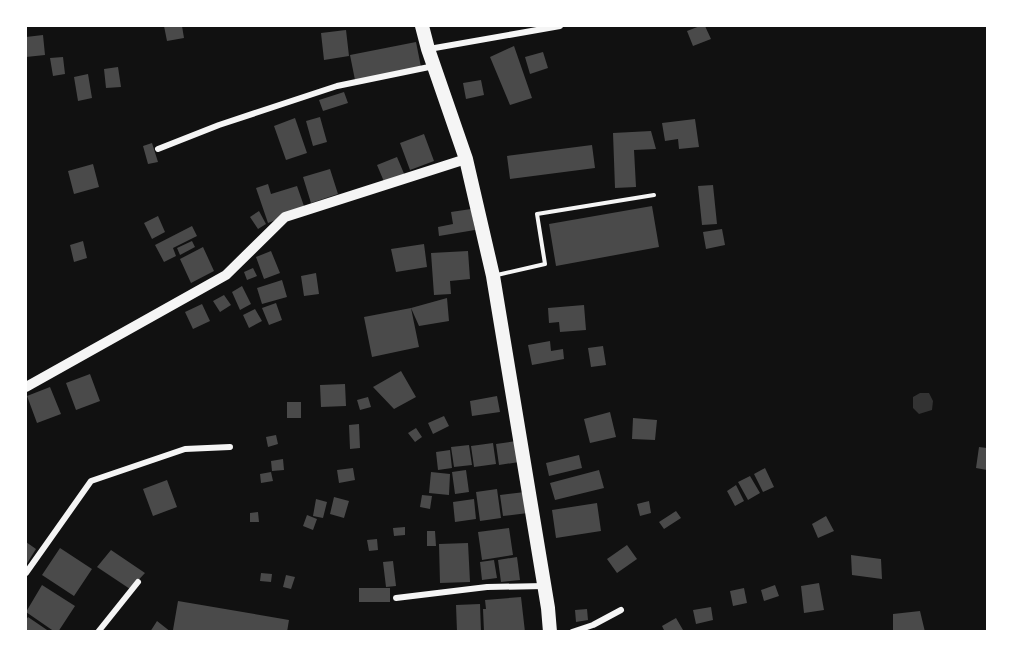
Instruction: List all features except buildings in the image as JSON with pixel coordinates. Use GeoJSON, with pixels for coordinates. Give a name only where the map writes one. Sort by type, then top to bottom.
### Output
{"type":"FeatureCollection","features":[{"type":"Feature","properties":{"kind":"main road"},"geometry":{"type":"LineString","coordinates":[[422,26],[466,159],[493,276],[550,632]]}},
{"type":"Feature","properties":{"kind":"street"},"geometry":{"type":"LineString","coordinates":[[428,49],[560,26]]}},
{"type":"Feature","properties":{"kind":"street"},"geometry":{"type":"LineString","coordinates":[[158,149],[230,121],[337,86],[434,66]]}},
{"type":"Feature","properties":{"kind":"street"},"geometry":{"type":"LineString","coordinates":[[26,387],[226,275],[285,217],[466,159]]}},
{"type":"Feature","properties":{"kind":"street"},"geometry":{"type":"LineString","coordinates":[[26,573],[92,481],[185,449],[230,447]]}},
{"type":"Feature","properties":{"kind":"street"},"geometry":{"type":"LineString","coordinates":[[98,632],[138,582]]}},
{"type":"Feature","properties":{"kind":"street"},"geometry":{"type":"LineString","coordinates":[[396,598],[487,587],[544,586]]}},
{"type":"Feature","properties":{"kind":"street"},"geometry":{"type":"LineString","coordinates":[[572,632],[593,625],[621,610]]}},
{"type":"Feature","properties":{"kind":"lane"},"geometry":{"type":"LineString","coordinates":[[493,276],[545,264],[537,214],[654,195]]}},
{"type":"Feature","properties":{"kind":"shaded area"},"geometry":{"type":"Polygon","coordinates":[[[920,393],[929,393],[933,401],[932,410],[919,414],[913,408],[913,397],[920,393]]]}}]}
